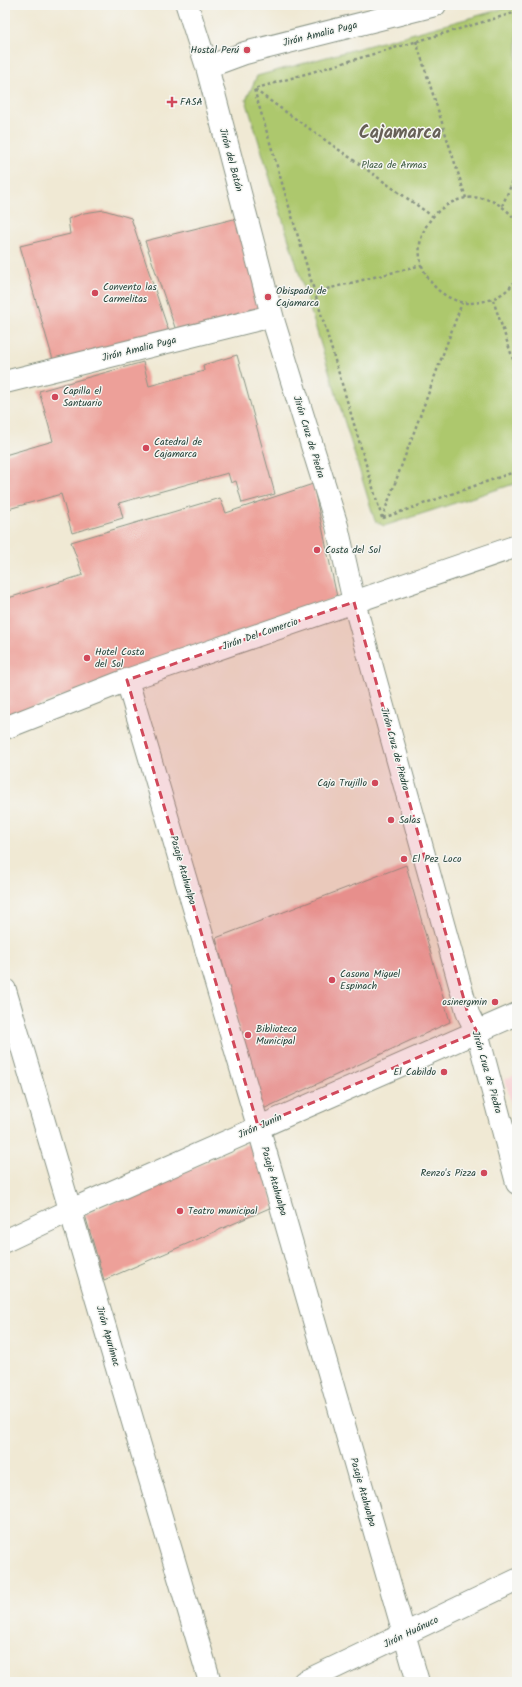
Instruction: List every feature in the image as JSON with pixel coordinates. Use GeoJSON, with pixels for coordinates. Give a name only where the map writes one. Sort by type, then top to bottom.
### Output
{"type":"FeatureCollection","features":[{"type":"Feature","properties":{"kind":"street","name":"Jirón del Batán"},"geometry":{"type":"LineString","coordinates":[[187,5],[207,67],[272,316]]}},
{"type":"Feature","properties":{"kind":"street","name":"Jirón Amalia Puga"},"geometry":{"type":"LineString","coordinates":[[207,67],[245,53],[435,5]]}},
{"type":"Feature","properties":{"kind":"street","name":"Jirón Amalia Puga"},"geometry":{"type":"LineString","coordinates":[[5,382],[272,316]]}},
{"type":"Feature","properties":{"kind":"street","name":"Jirón Cruz de Piedra"},"geometry":{"type":"LineString","coordinates":[[272,316],[337,526],[354,602],[466,1006],[477,1032],[517,1183]]}},
{"type":"Feature","properties":{"kind":"street","name":"Jirón Del Comercio"},"geometry":{"type":"LineString","coordinates":[[5,728],[128,680],[517,546]]}},
{"type":"Feature","properties":{"kind":"street","name":"Pasaje Atahualpa"},"geometry":{"type":"LineString","coordinates":[[128,680],[418,1682]]}},
{"type":"Feature","properties":{"kind":"street","name":"Jirón Apurímac"},"geometry":{"type":"LineString","coordinates":[[5,990],[210,1682]]}},
{"type":"Feature","properties":{"kind":"street","name":"Jirón Junín"},"geometry":{"type":"LineString","coordinates":[[5,1241],[258,1126],[517,1014]]}},
{"type":"Feature","properties":{"kind":"street","name":"Jirón Huánuco"},"geometry":{"type":"LineString","coordinates":[[304,1682],[517,1580]]}},
{"type":"Feature","properties":{"kind":"path"},"geometry":{"type":"LineString","coordinates":[[254,90],[517,12]]}},
{"type":"Feature","properties":{"kind":"path"},"geometry":{"type":"LineString","coordinates":[[416,41],[466,198]]}},
{"type":"Feature","properties":{"kind":"path"},"geometry":{"type":"LineString","coordinates":[[254,90],[432,216]]}},
{"type":"Feature","properties":{"kind":"path"},"geometry":{"type":"LineString","coordinates":[[254,90],[382,518]]}},
{"type":"Feature","properties":{"kind":"path"},"geometry":{"type":"LineString","coordinates":[[502,206],[517,172]]}},
{"type":"Feature","properties":{"kind":"path"},"geometry":{"type":"LineString","coordinates":[[517,222],[502,206],[479,198],[466,198],[452,202],[432,216],[423,232],[420,243],[422,265],[429,281],[440,293],[462,303],[481,303],[493,300],[504,293],[517,278]]}},
{"type":"Feature","properties":{"kind":"path"},"geometry":{"type":"LineString","coordinates":[[315,292],[422,265]]}},
{"type":"Feature","properties":{"kind":"path"},"geometry":{"type":"LineString","coordinates":[[493,300],[517,371]]}},
{"type":"Feature","properties":{"kind":"path"},"geometry":{"type":"LineString","coordinates":[[382,518],[462,303]]}},
{"type":"Feature","properties":{"kind":"path"},"geometry":{"type":"LineString","coordinates":[[382,518],[517,471]]}},
{"type":"Feature","properties":{"kind":"highlighted area"},"geometry":{"type":"Polygon","coordinates":[[[354,602],[468,1014],[477,1032],[258,1126],[127,680],[354,602]]]}},
{"type":"Feature","properties":{"kind":"shaded area"},"geometry":{"type":"Polygon","coordinates":[[[517,1074],[517,1129],[505,1079],[517,1074]]]}},
{"type":"Feature","properties":{"kind":"green space","name":"Plaza de Armas"},"geometry":{"type":"Polygon","coordinates":[[[517,5],[517,483],[384,526],[375,521],[246,100],[257,76],[517,5]]]}},
{"type":"Feature","properties":{"kind":"building","name":"Convento las Carmelitas"},"geometry":{"type":"Polygon","coordinates":[[[104,210],[131,218],[172,341],[56,370],[20,246],[70,234],[68,219],[84,213],[104,210]]]}},
{"type":"Feature","properties":{"kind":"building","name":"Obispado de Cajamarca"},"geometry":{"type":"Polygon","coordinates":[[[246,216],[272,316],[179,339],[145,241],[246,216]]]}},
{"type":"Feature","properties":{"kind":"building","name":"Catedral de Cajamarca"},"geometry":{"type":"Polygon","coordinates":[[[237,355],[275,494],[242,503],[236,481],[231,483],[228,473],[119,503],[123,518],[72,533],[61,494],[5,510],[5,455],[53,441],[39,391],[143,362],[149,386],[204,371],[203,365],[237,355]]]}},
{"type":"Feature","properties":{"kind":"building","name":"Hotel Costa del Sol"},"geometry":{"type":"Polygon","coordinates":[[[313,484],[337,597],[5,717],[5,599],[83,575],[71,542],[220,498],[226,513],[313,484]]]}},
{"type":"Feature","properties":{"kind":"building","name":"Casona Miguel Espinach"},"geometry":{"type":"Polygon","coordinates":[[[406,865],[450,1022],[261,1110],[216,938],[406,865]]]}},
{"type":"Feature","properties":{"kind":"building","name":"Teatro municipal"},"geometry":{"type":"Polygon","coordinates":[[[257,1140],[274,1206],[104,1280],[85,1215],[257,1140]]]}},
{"type":"Feature","properties":{"kind":"place","name":"Hostal Perú"},"geometry":{"type":"Point","coordinates":[247,50]}},
{"type":"Feature","properties":{"kind":"place","name":"FASA"},"geometry":{"type":"Point","coordinates":[172,102]}},
{"type":"Feature","properties":{"kind":"place","name":"Convento las Carmelitas"},"geometry":{"type":"Point","coordinates":[95,293]}},
{"type":"Feature","properties":{"kind":"place","name":"Obispado de Cajamarca"},"geometry":{"type":"Point","coordinates":[268,297]}},
{"type":"Feature","properties":{"kind":"place","name":"Capilla el Santuario"},"geometry":{"type":"Point","coordinates":[55,397]}},
{"type":"Feature","properties":{"kind":"place","name":"Catedral de Cajamarca"},"geometry":{"type":"Point","coordinates":[146,448]}},
{"type":"Feature","properties":{"kind":"place","name":"Costa del Sol"},"geometry":{"type":"Point","coordinates":[317,550]}},
{"type":"Feature","properties":{"kind":"place","name":"Hotel Costa del Sol"},"geometry":{"type":"Point","coordinates":[87,658]}},
{"type":"Feature","properties":{"kind":"place","name":"Caja Trujillo"},"geometry":{"type":"Point","coordinates":[375,783]}},
{"type":"Feature","properties":{"kind":"place","name":"Salas"},"geometry":{"type":"Point","coordinates":[391,820]}},
{"type":"Feature","properties":{"kind":"place","name":"El Pez Loco"},"geometry":{"type":"Point","coordinates":[404,859]}},
{"type":"Feature","properties":{"kind":"place","name":"Casona Miguel Espinach"},"geometry":{"type":"Point","coordinates":[332,980]}},
{"type":"Feature","properties":{"kind":"place","name":"osinergmin"},"geometry":{"type":"Point","coordinates":[495,1002]}},
{"type":"Feature","properties":{"kind":"place","name":"Biblioteca Municipal"},"geometry":{"type":"Point","coordinates":[248,1035]}},
{"type":"Feature","properties":{"kind":"place","name":"El Cabildo"},"geometry":{"type":"Point","coordinates":[444,1072]}},
{"type":"Feature","properties":{"kind":"place","name":"Renzo's Pizza"},"geometry":{"type":"Point","coordinates":[484,1173]}},
{"type":"Feature","properties":{"kind":"place","name":"Teatro municipal"},"geometry":{"type":"Point","coordinates":[180,1211]}},
{"type":"Feature","properties":{"kind":"district","name":"Cajamarca"},"geometry":{"type":"Point","coordinates":[400,133]}}]}
